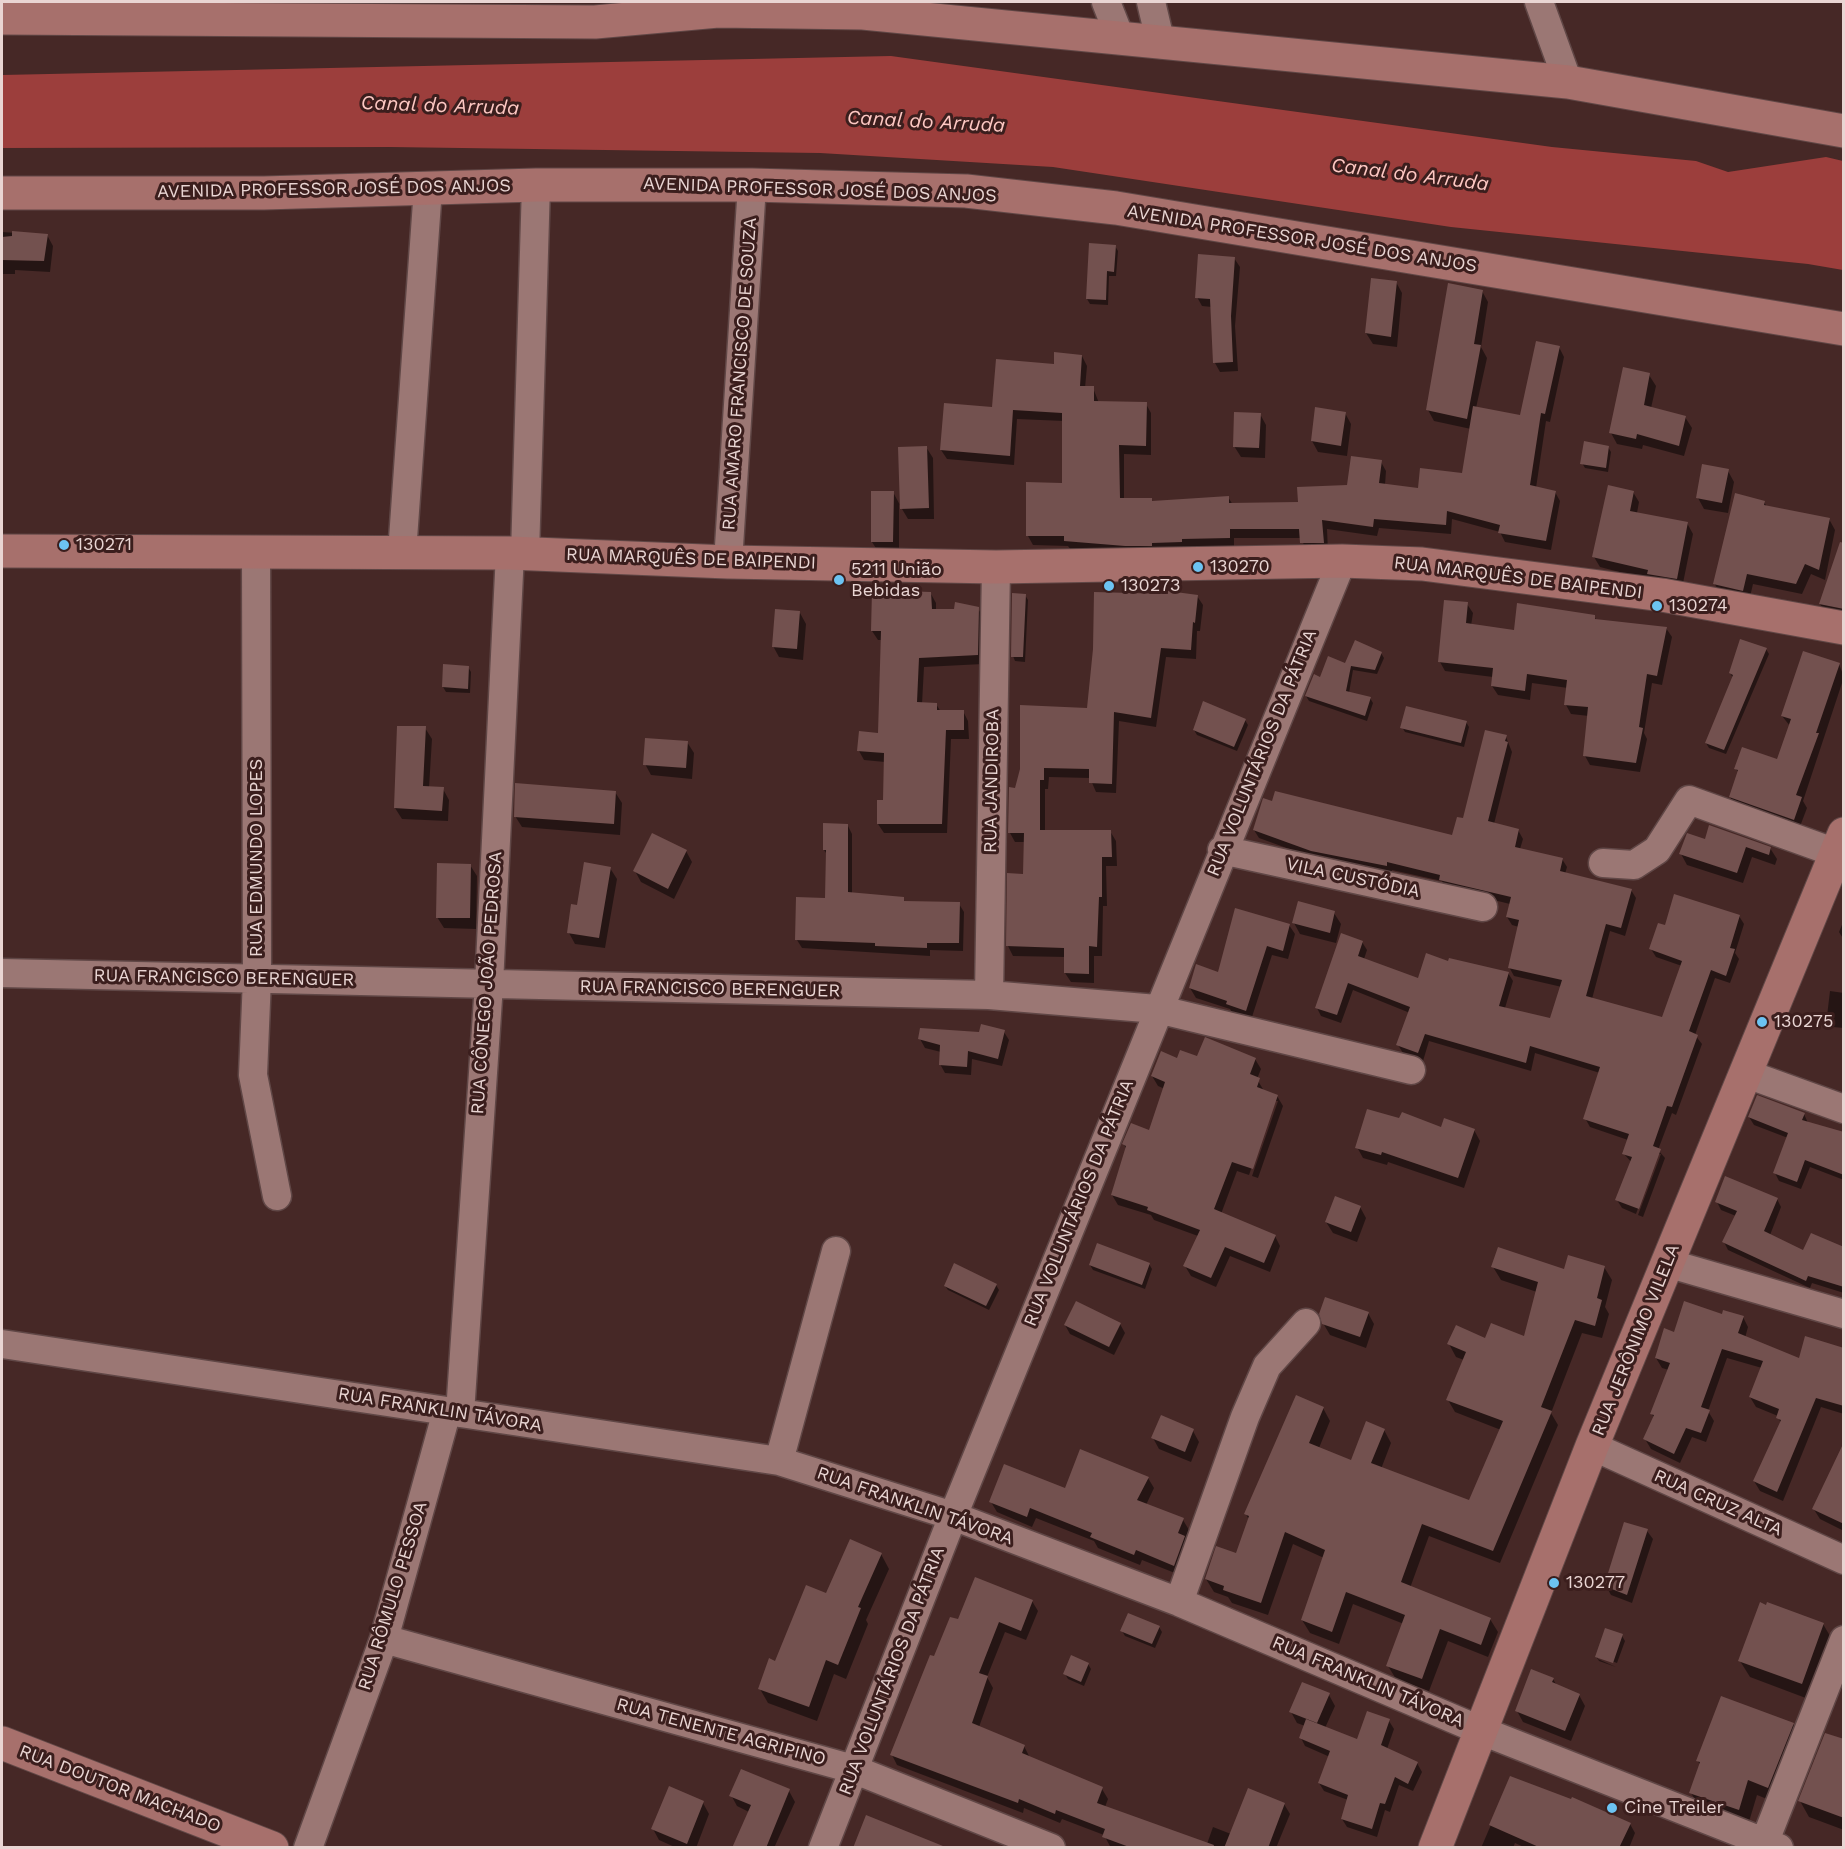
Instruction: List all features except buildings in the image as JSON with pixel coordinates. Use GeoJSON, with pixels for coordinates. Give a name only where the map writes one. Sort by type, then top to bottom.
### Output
{"type":"FeatureCollection","features":[{"type":"Feature","properties":{"kind":"main road"},"geometry":{"type":"LineString","coordinates":[[2,18],[595,22],[717,6],[862,13],[1568,82],[1844,131]]}},
{"type":"Feature","properties":{"kind":"main road","name":"AVENIDA PROFESSOR JOSÉ DOS ANJOS"},"geometry":{"type":"LineString","coordinates":[[2,193],[264,193],[536,185],[752,185],[966,192],[1116,208],[1844,329]]}},
{"type":"Feature","properties":{"kind":"main road","name":"RUA MARQUÊS DE BAIPENDI"},"geometry":{"type":"LineString","coordinates":[[2,551],[518,554],[728,562],[996,567],[1342,561],[1422,564],[1662,595],[1844,628]]}},
{"type":"Feature","properties":{"kind":"main road","name":"RUA JERÔNIMO VILELA"},"geometry":{"type":"LineString","coordinates":[[1435,1848],[1592,1446],[1840,844]]}},
{"type":"Feature","properties":{"kind":"main road","name":"RUA DOUTOR MACHADO"},"geometry":{"type":"LineString","coordinates":[[2,1743],[272,1848]]}},
{"type":"Feature","properties":{"kind":"street"},"geometry":{"type":"LineString","coordinates":[[1106,2],[1121,40]]}},
{"type":"Feature","properties":{"kind":"street"},"geometry":{"type":"LineString","coordinates":[[1151,2],[1161,44]]}},
{"type":"Feature","properties":{"kind":"street"},"geometry":{"type":"LineString","coordinates":[[1539,2],[1568,82]]}},
{"type":"Feature","properties":{"kind":"street","name":"RUA CÔNEGO JOÃO PEDROSA"},"geometry":{"type":"LineString","coordinates":[[454,1412],[489,984],[518,554],[536,185]]}},
{"type":"Feature","properties":{"kind":"street","name":"RUA AMARO FRANCISCO DE SOUZA"},"geometry":{"type":"LineString","coordinates":[[728,562],[752,185]]}},
{"type":"Feature","properties":{"kind":"street"},"geometry":{"type":"LineString","coordinates":[[402,553],[428,188]]}},
{"type":"Feature","properties":{"kind":"street","name":"RUA EDMUNDO LOPES"},"geometry":{"type":"LineString","coordinates":[[256,553],[257,978],[254,1075],[277,1196]]}},
{"type":"Feature","properties":{"kind":"street","name":"RUA VOLUNTÁRIOS DA PÁTRIA"},"geometry":{"type":"LineString","coordinates":[[823,1848],[953,1516],[1157,1009],[1342,561]]}},
{"type":"Feature","properties":{"kind":"street","name":"RUA JANDIROBA"},"geometry":{"type":"LineString","coordinates":[[989,995],[996,567]]}},
{"type":"Feature","properties":{"kind":"street"},"geometry":{"type":"LineString","coordinates":[[1603,863],[1634,865],[1657,849],[1689,800],[1840,844]]}},
{"type":"Feature","properties":{"kind":"street","name":"VILA CUSTÓDIA"},"geometry":{"type":"LineString","coordinates":[[1222,850],[1483,907]]}},
{"type":"Feature","properties":{"kind":"street","name":"RUA FRANCISCO BERENGUER"},"geometry":{"type":"LineString","coordinates":[[2,973],[989,995],[1157,1009],[1411,1070]]}},
{"type":"Feature","properties":{"kind":"street"},"geometry":{"type":"LineString","coordinates":[[1747,1074],[1844,1109]]}},
{"type":"Feature","properties":{"kind":"street"},"geometry":{"type":"LineString","coordinates":[[779,1461],[836,1251]]}},
{"type":"Feature","properties":{"kind":"street"},"geometry":{"type":"LineString","coordinates":[[1667,1263],[1844,1314]]}},
{"type":"Feature","properties":{"kind":"street"},"geometry":{"type":"LineString","coordinates":[[1179,1602],[1245,1417],[1268,1366],[1306,1323]]}},
{"type":"Feature","properties":{"kind":"street","name":"RUA FRANKLIN TÁVORA"},"geometry":{"type":"LineString","coordinates":[[2,1344],[779,1461],[953,1516],[1179,1602],[1482,1731],[1772,1844]]}},
{"type":"Feature","properties":{"kind":"street","name":"RUA RÔMULO PESSOA"},"geometry":{"type":"LineString","coordinates":[[308,1848],[384,1639],[454,1412]]}},
{"type":"Feature","properties":{"kind":"street","name":"RUA CRUZ ALTA"},"geometry":{"type":"LineString","coordinates":[[1592,1446],[1844,1560]]}},
{"type":"Feature","properties":{"kind":"street","name":"RUA TENENTE AGRIPINO"},"geometry":{"type":"LineString","coordinates":[[384,1639],[854,1769],[1051,1848]]}},
{"type":"Feature","properties":{"kind":"street"},"geometry":{"type":"LineString","coordinates":[[1772,1844],[1844,1640]]}},
{"type":"Feature","properties":{"kind":"water","name":"Canal do Arruda"},"geometry":{"type":"Polygon","coordinates":[[[891,56],[1552,147],[1696,161],[1728,172],[1826,157],[1843,161],[1843,270],[1808,264],[1451,227],[1053,167],[820,153],[390,147],[2,148],[2,75],[891,56]]]}},
{"type":"Feature","properties":{"kind":"place","name":"130271"},"geometry":{"type":"Point","coordinates":[64,545]}},
{"type":"Feature","properties":{"kind":"place","name":"130270"},"geometry":{"type":"Point","coordinates":[1198,567]}},
{"type":"Feature","properties":{"kind":"place","name":"5211 União Bebidas"},"geometry":{"type":"Point","coordinates":[839,580]}},
{"type":"Feature","properties":{"kind":"place","name":"130273"},"geometry":{"type":"Point","coordinates":[1109,586]}},
{"type":"Feature","properties":{"kind":"place","name":"130274"},"geometry":{"type":"Point","coordinates":[1657,606]}},
{"type":"Feature","properties":{"kind":"place","name":"130275"},"geometry":{"type":"Point","coordinates":[1762,1022]}},
{"type":"Feature","properties":{"kind":"place","name":"130277"},"geometry":{"type":"Point","coordinates":[1554,1583]}},
{"type":"Feature","properties":{"kind":"place","name":"Cine Treiler"},"geometry":{"type":"Point","coordinates":[1612,1808]}}]}
